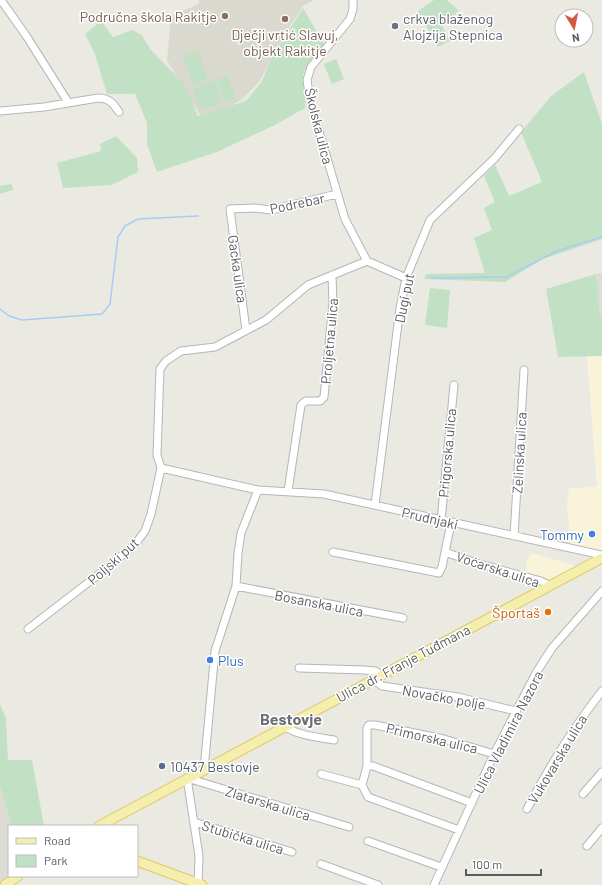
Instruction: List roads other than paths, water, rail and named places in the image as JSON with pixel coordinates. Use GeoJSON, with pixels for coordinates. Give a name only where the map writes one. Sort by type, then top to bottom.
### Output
{"type":"FeatureCollection","features":[{"type":"Feature","properties":{"kind":"main road","name":"Ulica dr. Franje Tuđmana"},"geometry":{"type":"LineString","coordinates":[[101,825],[284,726],[550,586],[602,556]]}},
{"type":"Feature","properties":{"kind":"main road"},"geometry":{"type":"LineString","coordinates":[[138,861],[199,885]]}},
{"type":"Feature","properties":{"kind":"main road"},"geometry":{"type":"LineString","coordinates":[[5,885],[17,877]]}},
{"type":"Feature","properties":{"kind":"street"},"geometry":{"type":"LineString","coordinates":[[1,0],[27,37],[68,102]]}},
{"type":"Feature","properties":{"kind":"street","name":"Školska ulica"},"geometry":{"type":"LineString","coordinates":[[337,194],[310,101],[307,80],[311,67],[350,19],[353,9],[353,0]]}},
{"type":"Feature","properties":{"kind":"street"},"geometry":{"type":"LineString","coordinates":[[0,111],[44,107],[68,102],[106,98],[112,101],[119,112]]}},
{"type":"Feature","properties":{"kind":"street","name":"Dugi put"},"geometry":{"type":"LineString","coordinates":[[375,506],[400,308],[406,278],[430,220],[494,158],[519,129]]}},
{"type":"Feature","properties":{"kind":"street","name":"Podrebar"},"geometry":{"type":"LineString","coordinates":[[230,209],[255,208],[270,210],[337,194],[345,219],[367,261]]}},
{"type":"Feature","properties":{"kind":"street","name":"Gacka ulica"},"geometry":{"type":"LineString","coordinates":[[230,209],[246,330]]}},
{"type":"Feature","properties":{"kind":"street"},"geometry":{"type":"LineString","coordinates":[[161,468],[157,455],[162,366],[166,361],[181,351],[216,347],[266,320],[308,285],[367,261],[406,278]]}},
{"type":"Feature","properties":{"kind":"street","name":"Proljetna ulica"},"geometry":{"type":"LineString","coordinates":[[288,491],[301,405],[306,401],[316,402],[324,398],[333,303],[332,275]]}},
{"type":"Feature","properties":{"kind":"street","name":"Zelinska ulica"},"geometry":{"type":"LineString","coordinates":[[514,536],[524,370]]}},
{"type":"Feature","properties":{"kind":"street","name":"Prigorska ulica"},"geometry":{"type":"LineString","coordinates":[[441,520],[454,386]]}},
{"type":"Feature","properties":{"kind":"street","name":"Prudnjaki"},"geometry":{"type":"LineString","coordinates":[[161,468],[258,490],[324,494],[602,556]]}},
{"type":"Feature","properties":{"kind":"street","name":"Poljski put"},"geometry":{"type":"LineString","coordinates":[[28,629],[111,565],[136,543],[151,514],[161,468]]}},
{"type":"Feature","properties":{"kind":"street"},"geometry":{"type":"LineString","coordinates":[[204,769],[215,651],[236,586],[241,533],[258,490]]}},
{"type":"Feature","properties":{"kind":"street"},"geometry":{"type":"LineString","coordinates":[[332,552],[436,574],[441,571],[451,522]]}},
{"type":"Feature","properties":{"kind":"street","name":"Voćarska ulica"},"geometry":{"type":"LineString","coordinates":[[445,552],[476,563],[541,581],[550,586]]}},
{"type":"Feature","properties":{"kind":"street","name":"Bosanska ulica"},"geometry":{"type":"LineString","coordinates":[[236,586],[403,618]]}},
{"type":"Feature","properties":{"kind":"street","name":"Ulica Vladimira Nazora"},"geometry":{"type":"LineString","coordinates":[[434,885],[494,754],[516,711],[552,648],[602,591]]}},
{"type":"Feature","properties":{"kind":"street","name":"Novačko polje"},"geometry":{"type":"LineString","coordinates":[[299,668],[375,671],[382,686],[458,697],[516,711]]}},
{"type":"Feature","properties":{"kind":"street","name":"Vukovarska ulica"},"geometry":{"type":"LineString","coordinates":[[527,809],[546,774],[585,713],[602,691]]}},
{"type":"Feature","properties":{"kind":"street"},"geometry":{"type":"LineString","coordinates":[[284,726],[292,731],[302,734],[334,740]]}},
{"type":"Feature","properties":{"kind":"street","name":"Primorska ulica"},"geometry":{"type":"LineString","coordinates":[[366,766],[367,728],[369,726],[444,739],[494,754]]}},
{"type":"Feature","properties":{"kind":"street"},"geometry":{"type":"LineString","coordinates":[[459,830],[368,797],[362,785],[366,766],[373,766],[472,803]]}},
{"type":"Feature","properties":{"kind":"street"},"geometry":{"type":"LineString","coordinates":[[583,794],[602,772]]}},
{"type":"Feature","properties":{"kind":"street"},"geometry":{"type":"LineString","coordinates":[[321,774],[362,785]]}},
{"type":"Feature","properties":{"kind":"street"},"geometry":{"type":"LineString","coordinates":[[187,778],[199,856],[199,885]]}},
{"type":"Feature","properties":{"kind":"street","name":"Zlatarska ulica"},"geometry":{"type":"LineString","coordinates":[[187,778],[349,827]]}},
{"type":"Feature","properties":{"kind":"street","name":"Stubička ulica"},"geometry":{"type":"LineString","coordinates":[[194,822],[292,852]]}},
{"type":"Feature","properties":{"kind":"street"},"geometry":{"type":"LineString","coordinates":[[587,846],[602,828]]}},
{"type":"Feature","properties":{"kind":"street"},"geometry":{"type":"LineString","coordinates":[[368,841],[441,867]]}},
{"type":"Feature","properties":{"kind":"street"},"geometry":{"type":"LineString","coordinates":[[321,864],[378,885]]}},
{"type":"Feature","properties":{"kind":"waterway"},"geometry":{"type":"LineString","coordinates":[[0,309],[9,316],[22,320],[102,314],[110,304],[118,237],[125,226],[138,219],[198,216]]}},
{"type":"Feature","properties":{"kind":"waterway"},"geometry":{"type":"LineString","coordinates":[[431,278],[506,277],[557,251],[602,237]]}},
{"type":"Feature","properties":{"kind":"place","name":"Područna škola Rakitje"},"geometry":{"type":"Point","coordinates":[225,16]}},
{"type":"Feature","properties":{"kind":"place","name":"Dječji vrtić Slavuj, objekt Rakitje"},"geometry":{"type":"Point","coordinates":[285,19]}},
{"type":"Feature","properties":{"kind":"place","name":"crkva blaženog Alojzija Stepnica"},"geometry":{"type":"Point","coordinates":[395,26]}},
{"type":"Feature","properties":{"kind":"place","name":"Tommy"},"geometry":{"type":"Point","coordinates":[592,534]}},
{"type":"Feature","properties":{"kind":"place","name":"Športaš"},"geometry":{"type":"Point","coordinates":[548,612]}},
{"type":"Feature","properties":{"kind":"place","name":"Plus"},"geometry":{"type":"Point","coordinates":[210,660]}},
{"type":"Feature","properties":{"kind":"place","name":"10437 Bestovje"},"geometry":{"type":"Point","coordinates":[162,766]}},
{"type":"Feature","properties":{"kind":"district","name":"Bestovje"},"geometry":{"type":"Point","coordinates":[291,718]}}]}
